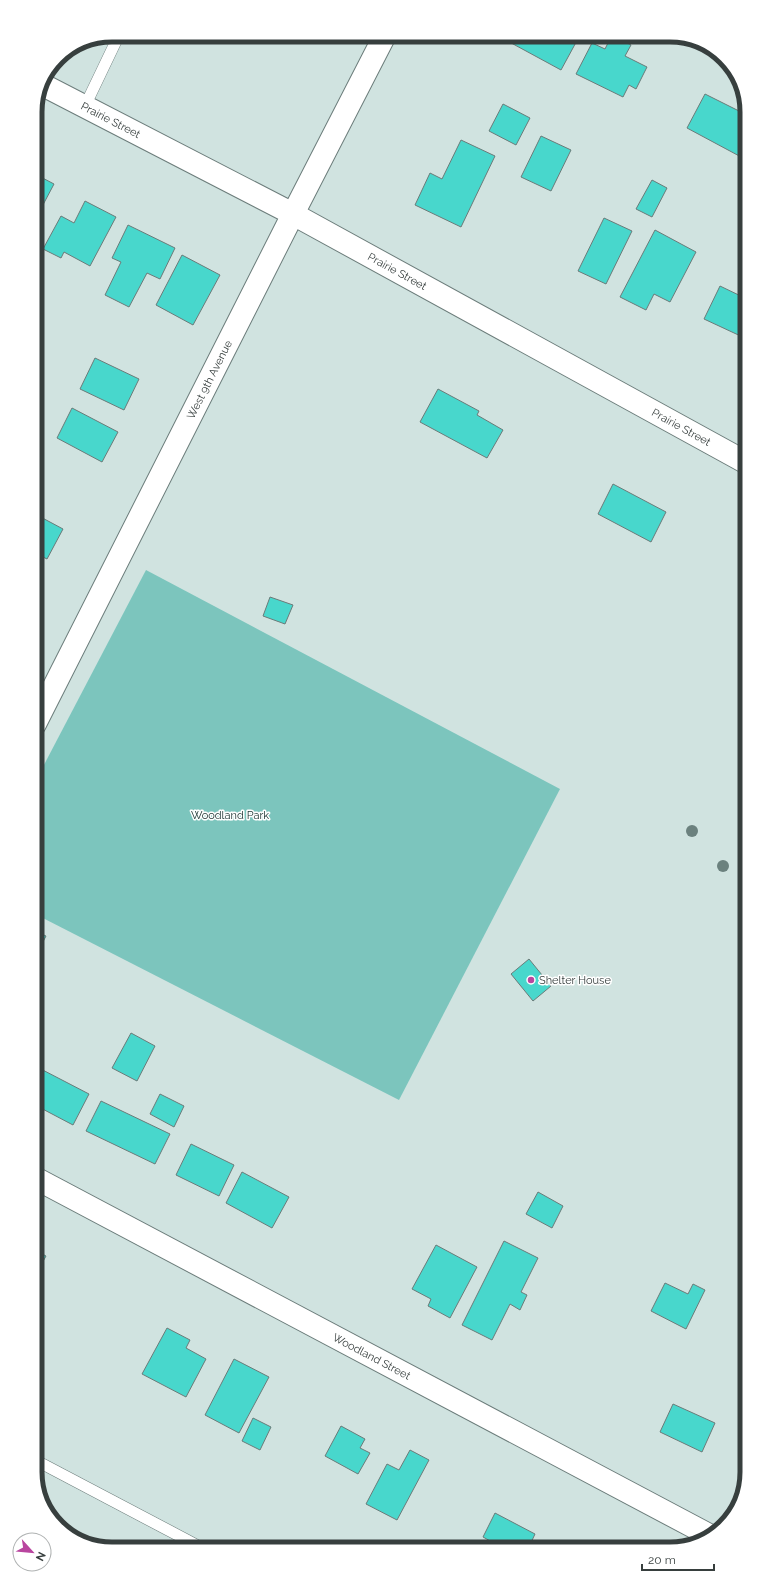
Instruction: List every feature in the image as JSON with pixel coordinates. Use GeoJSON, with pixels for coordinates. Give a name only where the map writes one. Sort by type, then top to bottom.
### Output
{"type":"FeatureCollection","features":[{"type":"Feature","properties":{"kind":"street","name":"West 9th Avenue"},"geometry":{"type":"LineString","coordinates":[[42,710],[381,42]]}},
{"type":"Feature","properties":{"kind":"street","name":"Prairie Street"},"geometry":{"type":"LineString","coordinates":[[46,87],[293,214],[740,459]]}},
{"type":"Feature","properties":{"kind":"street","name":"Woodland Street"},"geometry":{"type":"LineString","coordinates":[[42,1182],[705,1533]]}},
{"type":"Feature","properties":{"kind":"lane"},"geometry":{"type":"LineString","coordinates":[[85,106],[116,42]]}},
{"type":"Feature","properties":{"kind":"lane"},"geometry":{"type":"LineString","coordinates":[[42,1464],[191,1542]]}},
{"type":"Feature","properties":{"kind":"green space","name":"Woodland Park"},"geometry":{"type":"Polygon","coordinates":[[[146,570],[560,789],[399,1100],[42,918],[42,769],[146,570]]]}},
{"type":"Feature","properties":{"kind":"building"},"geometry":{"type":"Polygon","coordinates":[[[509,42],[576,42],[561,70],[509,42]]]}},
{"type":"Feature","properties":{"kind":"building"},"geometry":{"type":"Polygon","coordinates":[[[608,42],[625,42],[631,45],[625,56],[647,67],[636,89],[629,85],[623,97],[576,74],[592,43],[605,49],[608,42]]]}},
{"type":"Feature","properties":{"kind":"building"},"geometry":{"type":"Polygon","coordinates":[[[705,94],[740,111],[740,156],[687,128],[705,94]]]}},
{"type":"Feature","properties":{"kind":"building"},"geometry":{"type":"Polygon","coordinates":[[[503,104],[530,118],[516,145],[489,131],[503,104]]]}},
{"type":"Feature","properties":{"kind":"building"},"geometry":{"type":"Polygon","coordinates":[[[541,136],[571,150],[551,191],[521,177],[541,136]]]}},
{"type":"Feature","properties":{"kind":"building"},"geometry":{"type":"Polygon","coordinates":[[[461,140],[495,156],[461,227],[415,205],[430,173],[442,179],[461,140]]]}},
{"type":"Feature","properties":{"kind":"building"},"geometry":{"type":"Polygon","coordinates":[[[42,178],[54,184],[42,207],[42,178]]]}},
{"type":"Feature","properties":{"kind":"building"},"geometry":{"type":"Polygon","coordinates":[[[652,180],[667,188],[652,217],[636,209],[652,180]]]}},
{"type":"Feature","properties":{"kind":"building"},"geometry":{"type":"Polygon","coordinates":[[[85,201],[116,217],[90,266],[64,252],[61,258],[43,249],[61,216],[74,223],[85,201]]]}},
{"type":"Feature","properties":{"kind":"building"},"geometry":{"type":"Polygon","coordinates":[[[604,218],[632,231],[606,284],[578,271],[604,218]]]}},
{"type":"Feature","properties":{"kind":"building"},"geometry":{"type":"Polygon","coordinates":[[[128,225],[175,248],[160,279],[147,273],[129,307],[105,295],[121,262],[112,258],[128,225]]]}},
{"type":"Feature","properties":{"kind":"building"},"geometry":{"type":"Polygon","coordinates":[[[655,230],[696,252],[670,302],[654,294],[646,310],[620,297],[655,230]]]}},
{"type":"Feature","properties":{"kind":"building"},"geometry":{"type":"Polygon","coordinates":[[[182,255],[220,275],[193,325],[156,305],[182,255]]]}},
{"type":"Feature","properties":{"kind":"building"},"geometry":{"type":"Polygon","coordinates":[[[720,286],[740,296],[740,336],[704,319],[720,286]]]}},
{"type":"Feature","properties":{"kind":"building"},"geometry":{"type":"Polygon","coordinates":[[[95,358],[139,379],[124,410],[80,389],[95,358]]]}},
{"type":"Feature","properties":{"kind":"building"},"geometry":{"type":"Polygon","coordinates":[[[438,389],[479,411],[477,415],[503,430],[487,458],[420,422],[438,389]]]}},
{"type":"Feature","properties":{"kind":"building"},"geometry":{"type":"Polygon","coordinates":[[[72,408],[118,432],[102,462],[57,438],[72,408]]]}},
{"type":"Feature","properties":{"kind":"building"},"geometry":{"type":"Polygon","coordinates":[[[613,484],[666,512],[651,542],[598,514],[613,484]]]}},
{"type":"Feature","properties":{"kind":"building"},"geometry":{"type":"Polygon","coordinates":[[[42,518],[63,529],[47,559],[42,556],[42,518]]]}},
{"type":"Feature","properties":{"kind":"building"},"geometry":{"type":"Polygon","coordinates":[[[270,597],[293,605],[285,624],[263,616],[270,597]]]}},
{"type":"Feature","properties":{"kind":"building"},"geometry":{"type":"Polygon","coordinates":[[[42,934],[46,936],[42,944],[42,934]]]}},
{"type":"Feature","properties":{"kind":"building","name":"Shelter House"},"geometry":{"type":"Polygon","coordinates":[[[529,959],[551,986],[533,1001],[511,974],[529,959]]]}},
{"type":"Feature","properties":{"kind":"building"},"geometry":{"type":"Polygon","coordinates":[[[131,1033],[155,1046],[137,1081],[112,1068],[131,1033]]]}},
{"type":"Feature","properties":{"kind":"building"},"geometry":{"type":"Polygon","coordinates":[[[42,1070],[89,1094],[73,1125],[42,1109],[42,1070]]]}},
{"type":"Feature","properties":{"kind":"building"},"geometry":{"type":"Polygon","coordinates":[[[160,1094],[184,1106],[174,1127],[150,1114],[160,1094]]]}},
{"type":"Feature","properties":{"kind":"building"},"geometry":{"type":"Polygon","coordinates":[[[101,1101],[170,1134],[155,1164],[86,1131],[101,1101]]]}},
{"type":"Feature","properties":{"kind":"building"},"geometry":{"type":"Polygon","coordinates":[[[191,1144],[234,1165],[219,1196],[176,1175],[191,1144]]]}},
{"type":"Feature","properties":{"kind":"building"},"geometry":{"type":"Polygon","coordinates":[[[242,1172],[289,1197],[272,1228],[226,1203],[242,1172]]]}},
{"type":"Feature","properties":{"kind":"building"},"geometry":{"type":"Polygon","coordinates":[[[538,1192],[563,1206],[552,1228],[526,1214],[538,1192]]]}},
{"type":"Feature","properties":{"kind":"building"},"geometry":{"type":"Polygon","coordinates":[[[504,1241],[538,1258],[521,1292],[527,1295],[520,1310],[510,1304],[492,1340],[462,1325],[504,1241]]]}},
{"type":"Feature","properties":{"kind":"building"},"geometry":{"type":"Polygon","coordinates":[[[436,1245],[477,1267],[450,1318],[428,1306],[431,1299],[412,1289],[436,1245]]]}},
{"type":"Feature","properties":{"kind":"building"},"geometry":{"type":"Polygon","coordinates":[[[42,1254],[46,1256],[42,1263],[42,1254]]]}},
{"type":"Feature","properties":{"kind":"building"},"geometry":{"type":"Polygon","coordinates":[[[665,1283],[688,1294],[693,1284],[705,1290],[686,1329],[651,1311],[665,1283]]]}},
{"type":"Feature","properties":{"kind":"building"},"geometry":{"type":"Polygon","coordinates":[[[167,1328],[190,1340],[186,1348],[206,1359],[186,1397],[142,1374],[167,1328]]]}},
{"type":"Feature","properties":{"kind":"building"},"geometry":{"type":"Polygon","coordinates":[[[234,1359],[269,1377],[239,1433],[205,1415],[234,1359]]]}},
{"type":"Feature","properties":{"kind":"building"},"geometry":{"type":"Polygon","coordinates":[[[673,1404],[715,1423],[702,1452],[660,1432],[673,1404]]]}},
{"type":"Feature","properties":{"kind":"building"},"geometry":{"type":"Polygon","coordinates":[[[253,1418],[271,1427],[260,1450],[242,1441],[253,1418]]]}},
{"type":"Feature","properties":{"kind":"building"},"geometry":{"type":"Polygon","coordinates":[[[341,1426],[365,1439],[360,1448],[370,1453],[358,1474],[325,1456],[341,1426]]]}},
{"type":"Feature","properties":{"kind":"building"},"geometry":{"type":"Polygon","coordinates":[[[410,1450],[429,1460],[397,1520],[366,1504],[387,1464],[399,1470],[410,1450]]]}},
{"type":"Feature","properties":{"kind":"building"},"geometry":{"type":"Polygon","coordinates":[[[495,1513],[535,1534],[531,1542],[492,1542],[483,1537],[495,1513]]]}},
{"type":"Feature","properties":{"kind":"place","name":"Shelter House"},"geometry":{"type":"Point","coordinates":[531,980]}}]}
